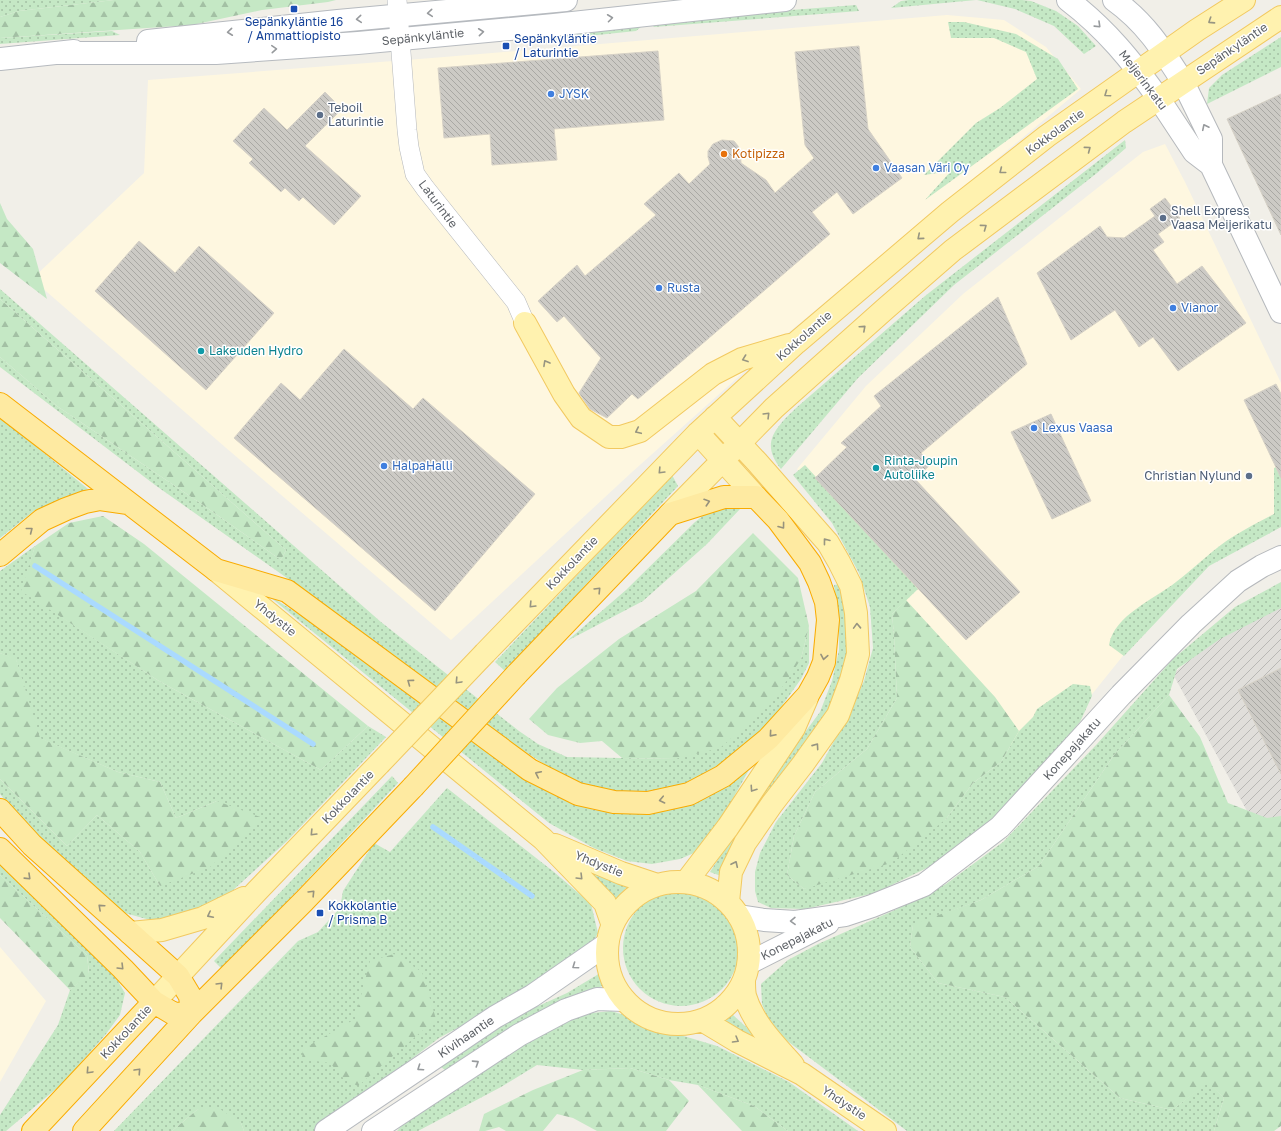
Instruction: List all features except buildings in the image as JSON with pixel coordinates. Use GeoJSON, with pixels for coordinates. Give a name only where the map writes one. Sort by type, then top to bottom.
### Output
{"type":"FeatureCollection","features":[{"type":"Feature","properties":{"kind":"highway","name":"Yhdystie"},"geometry":{"type":"LineString","coordinates":[[0,404],[216,570]]}},
{"type":"Feature","properties":{"kind":"highway"},"geometry":{"type":"LineString","coordinates":[[84,1131],[192,1013],[304,902],[413,787],[516,675],[670,514],[724,497],[756,497],[778,520],[810,563],[819,582],[826,602],[828,620],[824,662],[808,695],[768,739],[723,776],[689,794],[648,803],[614,802],[578,794],[530,770],[287,591],[216,570]]}},
{"type":"Feature","properties":{"kind":"highway"},"geometry":{"type":"LineString","coordinates":[[0,555],[42,520],[66,508],[100,499],[129,503]]}},
{"type":"Feature","properties":{"kind":"highway"},"geometry":{"type":"LineString","coordinates":[[0,810],[32,845],[178,976],[190,996],[192,1013]]}},
{"type":"Feature","properties":{"kind":"highway"},"geometry":{"type":"LineString","coordinates":[[0,849],[123,969],[154,1002],[174,1014],[192,1013]]}},
{"type":"Feature","properties":{"kind":"highway","name":"Kokkolantie"},"geometry":{"type":"LineString","coordinates":[[33,1131],[154,1002]]}},
{"type":"Feature","properties":{"kind":"main road","name":"Sepänkyläntie"},"geometry":{"type":"LineString","coordinates":[[0,59],[60,53],[154,40],[327,22],[397,8],[566,0]]}},
{"type":"Feature","properties":{"kind":"main road","name":"Sepänkyläntie"},"geometry":{"type":"LineString","coordinates":[[60,53],[216,53],[400,40],[785,0]]}},
{"type":"Feature","properties":{"kind":"main road","name":"Meijerinkatu"},"geometry":{"type":"LineString","coordinates":[[1068,0],[1088,15],[1109,36],[1139,71],[1194,152],[1211,165]]}},
{"type":"Feature","properties":{"kind":"main road","name":"Meijerinkatu"},"geometry":{"type":"LineString","coordinates":[[1114,0],[1142,23],[1165,53],[1183,82],[1211,139],[1211,165],[1281,312]]}},
{"type":"Feature","properties":{"kind":"main road"},"geometry":{"type":"LineString","coordinates":[[1165,53],[1244,0]]}},
{"type":"Feature","properties":{"kind":"main road","name":"Sepänkyläntie"},"geometry":{"type":"LineString","coordinates":[[1183,82],[1281,17]]}},
{"type":"Feature","properties":{"kind":"main road","name":"Kokkolantie"},"geometry":{"type":"LineString","coordinates":[[154,1002],[257,891],[485,653],[715,417],[796,343],[950,212],[1047,136],[1165,53]]}},
{"type":"Feature","properties":{"kind":"main road"},"geometry":{"type":"LineString","coordinates":[[670,514],[774,408],[953,250],[1124,122],[1183,82]]}},
{"type":"Feature","properties":{"kind":"main road"},"geometry":{"type":"LineString","coordinates":[[525,324],[564,394],[581,418],[609,437],[621,437],[640,432],[713,374],[742,359],[796,343]]}},
{"type":"Feature","properties":{"kind":"main road"},"geometry":{"type":"LineString","coordinates":[[715,417],[740,443],[828,543],[850,586],[856,613],[858,654],[851,680],[838,715],[804,764],[772,804],[745,843],[731,872],[733,909]]}},
{"type":"Feature","properties":{"kind":"main road"},"geometry":{"type":"LineString","coordinates":[[698,433],[756,497]]}},
{"type":"Feature","properties":{"kind":"main road","name":"Konepajakatu"},"geometry":{"type":"LineString","coordinates":[[733,909],[764,920],[795,922],[845,914],[872,906],[924,885],[1000,827],[1121,695],[1191,624],[1238,581],[1281,556]]}},
{"type":"Feature","properties":{"kind":"main road","name":"Yhdystie"},"geometry":{"type":"LineString","coordinates":[[216,570],[543,839],[605,903],[610,933]]}},
{"type":"Feature","properties":{"kind":"main road"},"geometry":{"type":"LineString","coordinates":[[686,882],[728,828],[794,728],[808,695]]}},
{"type":"Feature","properties":{"kind":"main road","name":"Yhdystie"},"geometry":{"type":"LineString","coordinates":[[543,839],[621,873],[657,884]]}},
{"type":"Feature","properties":{"kind":"main road"},"geometry":{"type":"LineString","coordinates":[[686,882],[709,888],[733,909],[747,936],[749,947],[746,972],[727,1005],[702,1020],[686,1024],[668,1024],[652,1019],[637,1011],[624,1000],[613,983],[607,964],[610,933],[617,914],[633,897],[657,884],[686,882]]}},
{"type":"Feature","properties":{"kind":"main road"},"geometry":{"type":"LineString","coordinates":[[130,933],[162,930],[203,918],[257,891]]}},
{"type":"Feature","properties":{"kind":"main road","name":"Konepajakatu"},"geometry":{"type":"LineString","coordinates":[[746,972],[845,914]]}},
{"type":"Feature","properties":{"kind":"main road","name":"Kivihaantie"},"geometry":{"type":"LineString","coordinates":[[327,1131],[496,1017],[532,996],[610,933]]}},
{"type":"Feature","properties":{"kind":"main road","name":"Yhdystie"},"geometry":{"type":"LineString","coordinates":[[746,972],[745,996],[757,1021],[778,1048],[802,1074]]}},
{"type":"Feature","properties":{"kind":"main road"},"geometry":{"type":"LineString","coordinates":[[373,1131],[519,1035],[566,1010],[597,999],[624,1000]]}},
{"type":"Feature","properties":{"kind":"main road","name":"Yhdystie"},"geometry":{"type":"LineString","coordinates":[[702,1020],[737,1041],[802,1074],[885,1131]]}},
{"type":"Feature","properties":{"kind":"street","name":"Laturintie"},"geometry":{"type":"LineString","coordinates":[[397,8],[408,142],[415,174],[516,302],[525,324]]}},
{"type":"Feature","properties":{"kind":"shaded area"},"geometry":{"type":"Polygon","coordinates":[[[947,15],[1004,20],[1046,47],[1081,89],[782,338],[631,473],[451,640],[225,447],[32,279],[144,173],[148,80],[947,15]]]}},
{"type":"Feature","properties":{"kind":"shaded area"},"geometry":{"type":"Polygon","coordinates":[[[1165,144],[1185,182],[1281,383],[1281,522],[1207,563],[1126,652],[1031,770],[890,595],[797,469],[866,386],[963,294],[1143,152],[1165,144]]]}},
{"type":"Feature","properties":{"kind":"shaded area"},"geometry":{"type":"Polygon","coordinates":[[[1281,597],[1281,874],[1173,674],[1239,617],[1281,597]]]}},
{"type":"Feature","properties":{"kind":"shaded area"},"geometry":{"type":"Polygon","coordinates":[[[0,947],[46,1001],[0,1082],[0,947]]]}},
{"type":"Feature","properties":{"kind":"green space"},"geometry":{"type":"Polygon","coordinates":[[[0,0],[114,0],[19,11],[0,17],[0,0]]]}},
{"type":"Feature","properties":{"kind":"green space"},"geometry":{"type":"Polygon","coordinates":[[[114,0],[336,0],[262,10],[192,25],[0,38],[0,17],[19,11],[114,0]]]}},
{"type":"Feature","properties":{"kind":"green space"},"geometry":{"type":"Polygon","coordinates":[[[976,0],[891,8],[901,1],[976,0]]]}},
{"type":"Feature","properties":{"kind":"green space"},"geometry":{"type":"Polygon","coordinates":[[[977,0],[1031,1],[1056,11],[1078,26],[1096,46],[1084,54],[1054,26],[1015,9],[977,0]]]}},
{"type":"Feature","properties":{"kind":"green space"},"geometry":{"type":"Polygon","coordinates":[[[856,5],[859,11],[654,27],[651,21],[856,5]]]}},
{"type":"Feature","properties":{"kind":"green space"},"geometry":{"type":"Polygon","coordinates":[[[948,22],[964,22],[1016,34],[1058,59],[1078,89],[925,200],[951,171],[924,175],[976,123],[1000,108],[1037,79],[1026,52],[994,38],[951,38],[948,22]]]}},
{"type":"Feature","properties":{"kind":"green space"},"geometry":{"type":"Polygon","coordinates":[[[642,26],[636,31],[549,40],[550,37],[591,27],[642,26]]]}},
{"type":"Feature","properties":{"kind":"green space"},"geometry":{"type":"Polygon","coordinates":[[[112,31],[120,35],[0,44],[0,38],[112,31]]]}},
{"type":"Feature","properties":{"kind":"green space"},"geometry":{"type":"Polygon","coordinates":[[[1281,37],[1281,67],[1207,104],[1209,88],[1222,75],[1281,37]]]}},
{"type":"Feature","properties":{"kind":"green space"},"geometry":{"type":"Polygon","coordinates":[[[1125,140],[1126,148],[1097,173],[954,285],[858,378],[781,469],[771,451],[771,443],[777,429],[796,408],[925,296],[1125,140]]]}},
{"type":"Feature","properties":{"kind":"green space"},"geometry":{"type":"Polygon","coordinates":[[[0,203],[7,219],[33,249],[47,299],[0,263],[0,203]]]}},
{"type":"Feature","properties":{"kind":"green space"},"geometry":{"type":"Polygon","coordinates":[[[0,289],[381,622],[519,731],[538,744],[567,757],[675,759],[801,659],[809,626],[809,663],[801,679],[769,724],[733,759],[692,781],[661,790],[617,794],[567,779],[518,747],[318,600],[155,485],[0,367],[0,357],[57,406],[281,560],[286,550],[0,299],[0,289]]]}},
{"type":"Feature","properties":{"kind":"green space"},"geometry":{"type":"Polygon","coordinates":[[[0,299],[286,550],[281,560],[57,406],[0,357],[0,299]]]}},
{"type":"Feature","properties":{"kind":"green space"},"geometry":{"type":"Polygon","coordinates":[[[0,417],[88,489],[34,511],[0,538],[0,417]]]}},
{"type":"Feature","properties":{"kind":"green space"},"geometry":{"type":"Polygon","coordinates":[[[805,465],[918,589],[892,614],[897,698],[867,749],[815,792],[794,836],[787,875],[804,889],[946,819],[973,783],[1001,762],[1019,731],[1033,717],[1037,709],[1073,684],[1090,686],[1092,696],[1080,722],[1001,813],[931,866],[875,893],[805,909],[771,908],[758,902],[755,891],[755,872],[760,853],[776,822],[822,763],[849,714],[864,681],[873,648],[870,607],[859,573],[832,523],[793,475],[805,465]]]}},
{"type":"Feature","properties":{"kind":"green space"},"geometry":{"type":"Polygon","coordinates":[[[1281,465],[1281,527],[1209,566],[1124,656],[1109,645],[1112,634],[1127,616],[1176,582],[1226,541],[1274,514],[1274,468],[1281,465]]]}},
{"type":"Feature","properties":{"kind":"green space"},"geometry":{"type":"Polygon","coordinates":[[[672,475],[678,486],[505,671],[495,662],[672,475]]]}},
{"type":"Feature","properties":{"kind":"green space"},"geometry":{"type":"Polygon","coordinates":[[[735,507],[740,509],[707,544],[643,601],[567,641],[626,590],[695,522],[713,508],[735,507]]]}},
{"type":"Feature","properties":{"kind":"green space"},"geometry":{"type":"Polygon","coordinates":[[[103,516],[144,544],[368,726],[321,770],[159,681],[21,591],[35,546],[69,523],[103,516]]]}},
{"type":"Feature","properties":{"kind":"green space"},"geometry":{"type":"Polygon","coordinates":[[[753,533],[798,578],[809,626],[801,659],[771,704],[720,748],[675,759],[622,758],[602,741],[580,743],[548,735],[529,719],[557,688],[619,639],[696,591],[753,533]]]}},
{"type":"Feature","properties":{"kind":"green space"},"geometry":{"type":"Polygon","coordinates":[[[35,546],[22,591],[159,681],[321,770],[368,726],[386,737],[287,841],[220,902],[191,915],[154,921],[121,912],[18,816],[0,794],[0,779],[67,846],[97,815],[140,852],[160,886],[217,801],[176,818],[160,782],[118,772],[39,738],[16,660],[0,653],[0,571],[35,546]]]}},
{"type":"Feature","properties":{"kind":"green space"},"geometry":{"type":"Polygon","coordinates":[[[1281,582],[1281,608],[1220,639],[1177,669],[1169,695],[1114,755],[1039,866],[981,900],[913,925],[910,947],[938,983],[1005,997],[1120,1098],[1172,1110],[1208,1082],[1224,1098],[1214,1131],[907,1131],[782,1037],[768,1019],[762,1004],[761,984],[788,960],[818,944],[895,910],[946,884],[1003,842],[1097,744],[1173,659],[1235,607],[1281,582]]]}},
{"type":"Feature","properties":{"kind":"green space"},"geometry":{"type":"Polygon","coordinates":[[[841,584],[851,631],[847,664],[830,712],[721,876],[710,872],[766,785],[820,712],[832,681],[839,650],[839,623],[834,585],[841,584]]]}},
{"type":"Feature","properties":{"kind":"green space"},"geometry":{"type":"Polygon","coordinates":[[[265,593],[332,635],[565,799],[594,810],[631,813],[696,802],[750,768],[712,836],[694,853],[680,859],[652,864],[627,861],[594,848],[549,823],[265,593]]]}},
{"type":"Feature","properties":{"kind":"green space"},"geometry":{"type":"Polygon","coordinates":[[[906,600],[995,697],[1019,731],[1001,762],[973,783],[946,819],[891,863],[804,889],[787,875],[794,836],[815,792],[867,749],[897,698],[892,614],[906,600]]]}},
{"type":"Feature","properties":{"kind":"green space"},"geometry":{"type":"Polygon","coordinates":[[[0,653],[16,659],[40,738],[118,772],[160,782],[176,818],[217,801],[263,818],[210,867],[160,886],[140,852],[97,815],[67,846],[0,779],[0,653]]]}},
{"type":"Feature","properties":{"kind":"green space"},"geometry":{"type":"Polygon","coordinates":[[[1169,695],[1200,737],[1228,803],[1267,818],[1281,816],[1281,1126],[1274,1131],[1214,1131],[1224,1098],[1208,1083],[1172,1110],[1120,1098],[1005,997],[938,983],[910,947],[913,924],[981,900],[1039,866],[1114,755],[1169,695]]]}},
{"type":"Feature","properties":{"kind":"green space"},"geometry":{"type":"Polygon","coordinates":[[[392,776],[398,783],[223,970],[214,961],[392,776]]]}},
{"type":"Feature","properties":{"kind":"green space"},"geometry":{"type":"Polygon","coordinates":[[[447,788],[554,872],[591,904],[598,933],[591,945],[552,977],[439,1038],[317,1131],[244,1131],[241,1123],[198,1109],[172,1131],[114,1131],[298,941],[318,932],[340,908],[343,891],[374,843],[390,852],[447,788]]]}},
{"type":"Feature","properties":{"kind":"green space"},"geometry":{"type":"Polygon","coordinates":[[[0,862],[113,973],[125,993],[120,1015],[106,1034],[63,1083],[6,1131],[0,1131],[0,1115],[58,1025],[70,990],[89,973],[87,955],[0,875],[0,862]]]}},
{"type":"Feature","properties":{"kind":"green space"},"geometry":{"type":"Polygon","coordinates":[[[588,866],[632,883],[616,900],[597,880],[585,872],[588,866]]]}},
{"type":"Feature","properties":{"kind":"green space"},"geometry":{"type":"Polygon","coordinates":[[[0,875],[87,955],[89,974],[70,990],[0,918],[0,875]]]}},
{"type":"Feature","properties":{"kind":"green space"},"geometry":{"type":"Polygon","coordinates":[[[681,890],[703,895],[722,907],[734,926],[739,948],[734,970],[722,989],[703,1001],[681,1006],[659,1001],[640,989],[628,970],[623,948],[628,926],[640,907],[659,895],[681,890]]]}},
{"type":"Feature","properties":{"kind":"green space"},"geometry":{"type":"Polygon","coordinates":[[[394,954],[422,972],[436,1019],[358,1086],[345,1080],[330,1063],[302,1059],[303,1049],[355,1019],[370,961],[394,954]]]}},
{"type":"Feature","properties":{"kind":"green space"},"geometry":{"type":"Polygon","coordinates":[[[602,972],[609,983],[581,995],[483,1045],[445,1070],[441,1067],[473,1040],[512,1018],[567,993],[602,972]]]}},
{"type":"Feature","properties":{"kind":"green space"},"geometry":{"type":"Polygon","coordinates":[[[611,1011],[640,1020],[667,1031],[717,1046],[789,1082],[858,1131],[788,1131],[754,1106],[698,1085],[669,1080],[630,1068],[583,1070],[537,1065],[501,1087],[418,1131],[397,1131],[416,1110],[531,1039],[583,1014],[611,1011]]]}},
{"type":"Feature","properties":{"kind":"green space"},"geometry":{"type":"Polygon","coordinates":[[[732,1011],[733,1015],[755,1035],[751,1041],[717,1022],[732,1011]]]}},
{"type":"Feature","properties":{"kind":"green space"},"geometry":{"type":"Polygon","coordinates":[[[630,1068],[669,1080],[689,1101],[666,1131],[597,1131],[573,1118],[557,1114],[543,1131],[506,1131],[499,1127],[479,1131],[484,1114],[533,1090],[583,1070],[630,1068]]]}},
{"type":"Feature","properties":{"kind":"green space"},"geometry":{"type":"Polygon","coordinates":[[[698,1085],[754,1106],[788,1131],[742,1131],[698,1085]]]}},
{"type":"Feature","properties":{"kind":"green space"},"geometry":{"type":"Polygon","coordinates":[[[198,1109],[220,1109],[241,1123],[244,1131],[172,1131],[198,1109]]]}},
{"type":"Feature","properties":{"kind":"waterway"},"geometry":{"type":"LineString","coordinates":[[35,566],[313,744]]}},
{"type":"Feature","properties":{"kind":"waterway"},"geometry":{"type":"LineString","coordinates":[[433,827],[532,896]]}},
{"type":"Feature","properties":{"kind":"place","name":"Sepänkyläntie 16 / Ammattiopisto"},"geometry":{"type":"Point","coordinates":[294,9]}},
{"type":"Feature","properties":{"kind":"place","name":"Sepänkyläntie / Laturintie"},"geometry":{"type":"Point","coordinates":[506,46]}},
{"type":"Feature","properties":{"kind":"place","name":"JYSK"},"geometry":{"type":"Point","coordinates":[551,94]}},
{"type":"Feature","properties":{"kind":"place","name":"Teboil Laturintie"},"geometry":{"type":"Point","coordinates":[320,115]}},
{"type":"Feature","properties":{"kind":"place","name":"Kotipizza"},"geometry":{"type":"Point","coordinates":[724,154]}},
{"type":"Feature","properties":{"kind":"place","name":"Vaasan Väri Oy"},"geometry":{"type":"Point","coordinates":[876,168]}},
{"type":"Feature","properties":{"kind":"place","name":"Shell Express Vaasa Meijerikatu"},"geometry":{"type":"Point","coordinates":[1163,218]}},
{"type":"Feature","properties":{"kind":"place","name":"Rusta"},"geometry":{"type":"Point","coordinates":[659,288]}},
{"type":"Feature","properties":{"kind":"place","name":"Vianor"},"geometry":{"type":"Point","coordinates":[1173,308]}},
{"type":"Feature","properties":{"kind":"place","name":"Lakeuden Hydro"},"geometry":{"type":"Point","coordinates":[201,351]}},
{"type":"Feature","properties":{"kind":"place","name":"Lexus Vaasa"},"geometry":{"type":"Point","coordinates":[1034,428]}},
{"type":"Feature","properties":{"kind":"place","name":"HalpaHalli"},"geometry":{"type":"Point","coordinates":[384,466]}},
{"type":"Feature","properties":{"kind":"place","name":"Rinta-Joupin Autoliike"},"geometry":{"type":"Point","coordinates":[876,468]}},
{"type":"Feature","properties":{"kind":"place","name":"Christian Nylund"},"geometry":{"type":"Point","coordinates":[1249,476]}},
{"type":"Feature","properties":{"kind":"place","name":"Kokkolantie / Prisma B"},"geometry":{"type":"Point","coordinates":[320,913]}}]}
